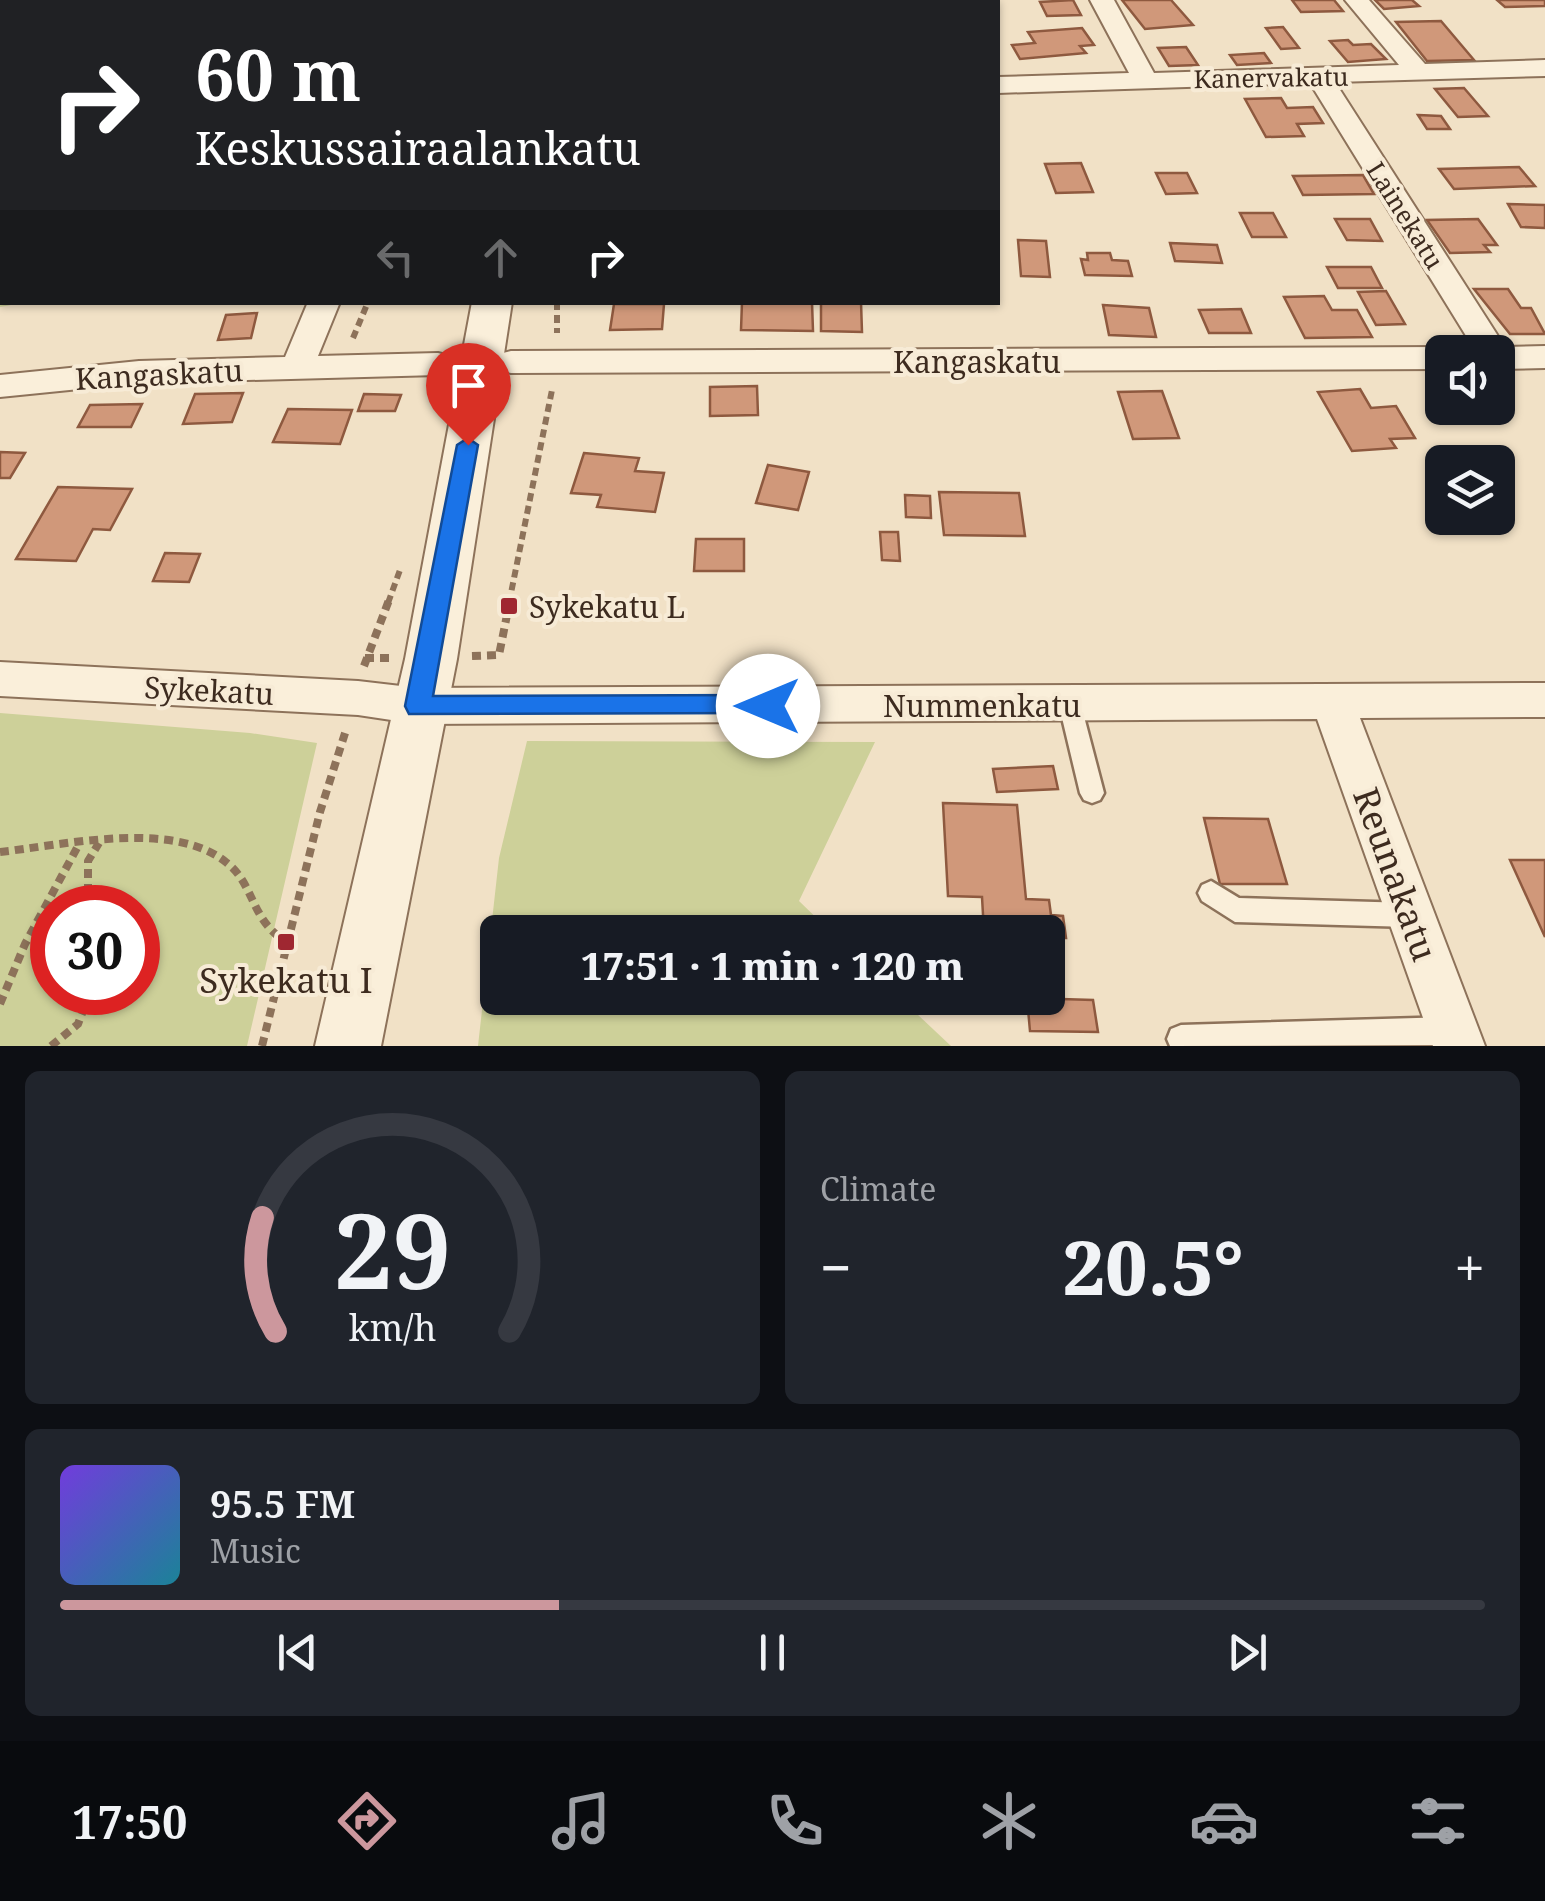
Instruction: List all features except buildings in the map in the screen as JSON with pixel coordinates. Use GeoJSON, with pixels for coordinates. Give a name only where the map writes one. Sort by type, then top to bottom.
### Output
{"type":"FeatureCollection","features":[{"type":"Feature","properties":{"kind":"street"},"geometry":{"type":"LineString","coordinates":[[1102,0],[1145,80]]}},
{"type":"Feature","properties":{"kind":"street"},"geometry":{"type":"LineString","coordinates":[[1357,0],[1420,73]]}},
{"type":"Feature","properties":{"kind":"street","name":"Kanervakatu"},"geometry":{"type":"LineString","coordinates":[[1000,85],[1545,68]]}},
{"type":"Feature","properties":{"kind":"street","name":"Lainekatu"},"geometry":{"type":"LineString","coordinates":[[1319,77],[1482,335]]}},
{"type":"Feature","properties":{"kind":"street"},"geometry":{"type":"LineString","coordinates":[[298,367],[323,305]]}},
{"type":"Feature","properties":{"kind":"street"},"geometry":{"type":"LineString","coordinates":[[348,1046],[424,682],[491,305]]}},
{"type":"Feature","properties":{"kind":"street"},"geometry":{"type":"LineString","coordinates":[[1515,356],[1545,357]]}},
{"type":"Feature","properties":{"kind":"street","name":"Kangaskatu"},"geometry":{"type":"LineString","coordinates":[[511,362],[1425,358]]}},
{"type":"Feature","properties":{"kind":"street","name":"Kangaskatu"},"geometry":{"type":"LineString","coordinates":[[0,386],[139,372],[438,364]]}},
{"type":"Feature","properties":{"kind":"street","name":"Sykekatu"},"geometry":{"type":"LineString","coordinates":[[0,678],[358,698],[424,682]]}},
{"type":"Feature","properties":{"kind":"street","name":"Nummenkatu"},"geometry":{"type":"LineString","coordinates":[[424,682],[1070,705],[1545,700]]}},
{"type":"Feature","properties":{"kind":"street","name":"Reunakatu"},"geometry":{"type":"LineString","coordinates":[[1332,702],[1456,1039]]}},
{"type":"Feature","properties":{"kind":"lane"},"geometry":{"type":"LineString","coordinates":[[1070,705],[1092,793]]}},
{"type":"Feature","properties":{"kind":"lane"},"geometry":{"type":"LineString","coordinates":[[1212,893],[1235,910],[1412,915]]}},
{"type":"Feature","properties":{"kind":"lane"},"geometry":{"type":"LineString","coordinates":[[1180,1038],[1456,1039]]}},
{"type":"Feature","properties":{"kind":"path"},"geometry":{"type":"LineString","coordinates":[[366,658],[424,682],[499,655],[558,363],[557,305]]}},
{"type":"Feature","properties":{"kind":"path"},"geometry":{"type":"LineString","coordinates":[[0,852],[145,839],[198,846],[230,864],[262,930],[286,942]]}},
{"type":"Feature","properties":{"kind":"path"},"geometry":{"type":"LineString","coordinates":[[88,885],[88,861],[98,843]]}},
{"type":"Feature","properties":{"kind":"path"},"geometry":{"type":"LineString","coordinates":[[0,1004],[25,944],[78,845]]}},
{"type":"Feature","properties":{"kind":"path"},"geometry":{"type":"LineString","coordinates":[[51,1046],[78,1024],[81,1015]]}},
{"type":"Feature","properties":{"kind":"green space"},"geometry":{"type":"Polygon","coordinates":[[[0,713],[250,733],[317,743],[247,1046],[0,1046],[0,713]]]}},
{"type":"Feature","properties":{"kind":"green space"},"geometry":{"type":"Polygon","coordinates":[[[527,741],[875,742],[799,901],[813,915],[493,915],[499,858],[527,741]]]}},
{"type":"Feature","properties":{"kind":"green space"},"geometry":{"type":"Polygon","coordinates":[[[481,1015],[918,1015],[951,1046],[478,1046],[481,1015]]]}},
{"type":"Feature","properties":{"kind":"place","name":"Sykekatu L"},"geometry":{"type":"Point","coordinates":[509,606]}},
{"type":"Feature","properties":{"kind":"place","name":"Sykekatu I"},"geometry":{"type":"Point","coordinates":[286,942]}},
{"type":"Feature","properties":{"kind":"route"},"geometry":{"type":"LineString","coordinates":[[468,445],[418,706],[768,706]]}}]}
